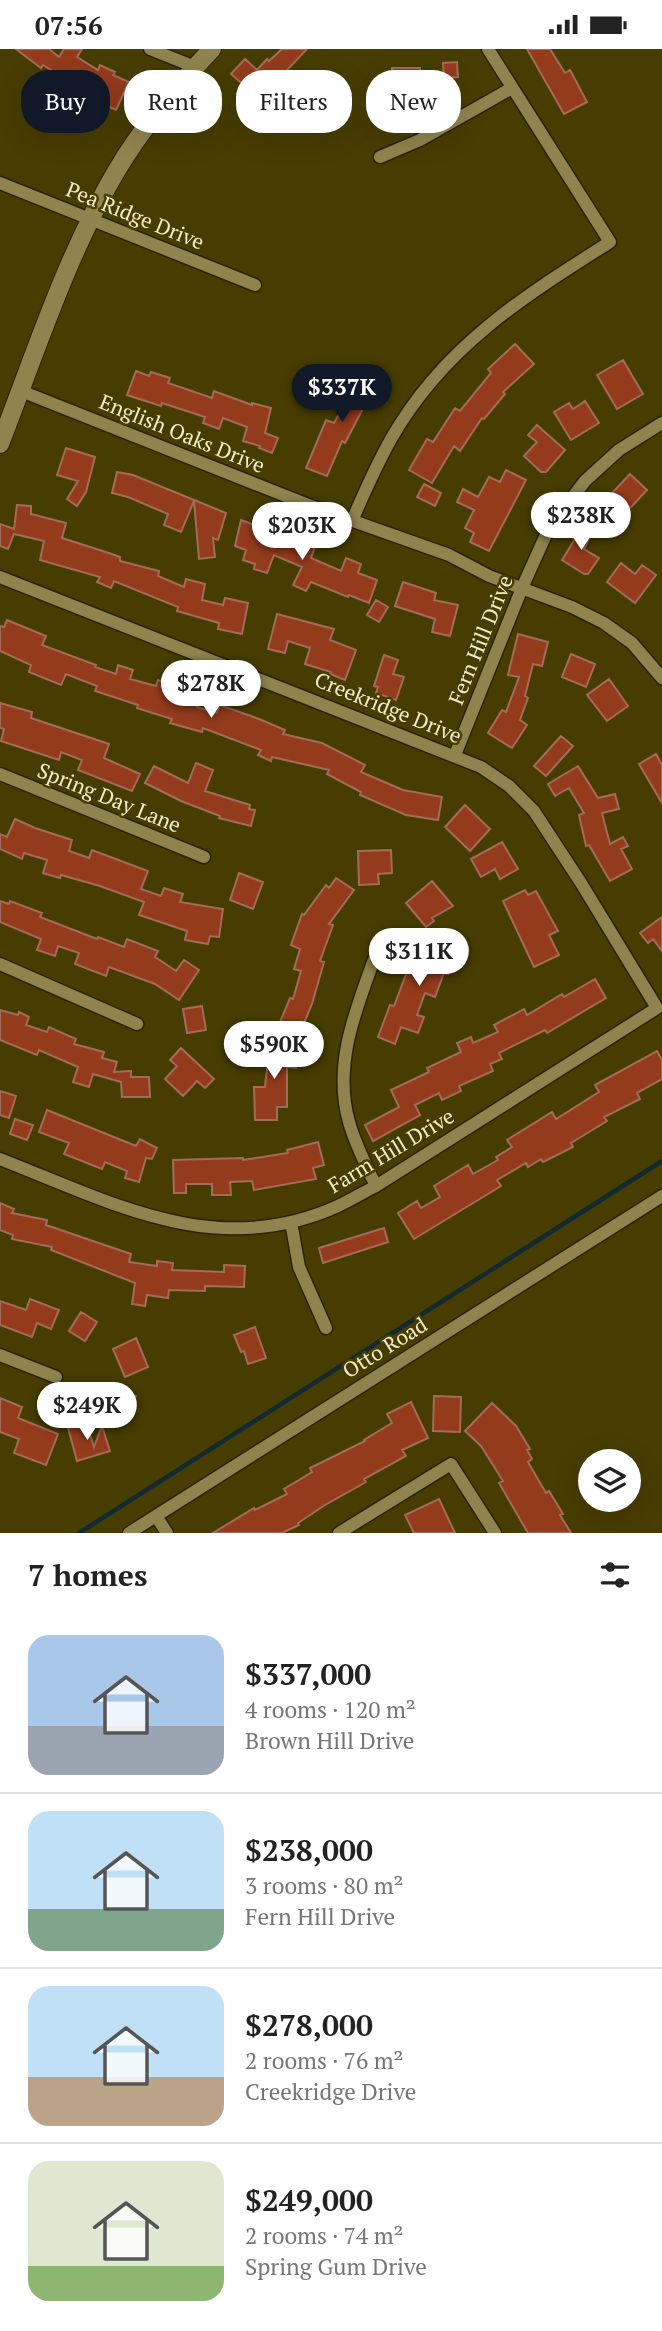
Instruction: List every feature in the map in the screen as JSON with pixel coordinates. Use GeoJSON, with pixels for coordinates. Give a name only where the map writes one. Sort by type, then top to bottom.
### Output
{"type":"FeatureCollection","features":[{"type":"Feature","properties":{"kind":"street"},"geometry":{"type":"LineString","coordinates":[[150,49],[195,67]]}},
{"type":"Feature","properties":{"kind":"street"},"geometry":{"type":"LineString","coordinates":[[0,445],[73,255],[90,219],[139,136],[212,49]]}},
{"type":"Feature","properties":{"kind":"street"},"geometry":{"type":"LineString","coordinates":[[352,521],[392,437],[447,365],[502,313],[610,243],[488,49]]}},
{"type":"Feature","properties":{"kind":"street"},"geometry":{"type":"LineString","coordinates":[[380,157],[420,140],[512,88]]}},
{"type":"Feature","properties":{"kind":"street","name":"Pea Ridge Drive"},"geometry":{"type":"LineString","coordinates":[[0,183],[255,285]]}},
{"type":"Feature","properties":{"kind":"street","name":"English Oaks Drive"},"geometry":{"type":"LineString","coordinates":[[21,391],[352,521],[450,555],[489,576],[604,623],[632,643],[662,678]]}},
{"type":"Feature","properties":{"kind":"street","name":"Fern Hill Drive"},"geometry":{"type":"LineString","coordinates":[[456,755],[522,588],[549,528],[585,481],[619,450],[662,423]]}},
{"type":"Feature","properties":{"kind":"street","name":"Creekridge Drive"},"geometry":{"type":"LineString","coordinates":[[0,576],[481,767],[509,786],[534,811],[657,1008]]}},
{"type":"Feature","properties":{"kind":"street","name":"Spring Day Lane"},"geometry":{"type":"LineString","coordinates":[[0,774],[204,857]]}},
{"type":"Feature","properties":{"kind":"street"},"geometry":{"type":"LineString","coordinates":[[376,1186],[348,1119],[344,1066],[347,1041],[380,940]]}},
{"type":"Feature","properties":{"kind":"street"},"geometry":{"type":"LineString","coordinates":[[0,964],[137,1024]]}},
{"type":"Feature","properties":{"kind":"street","name":"Farm Hill Drive"},"geometry":{"type":"LineString","coordinates":[[0,1159],[94,1197],[154,1218],[185,1225],[213,1229],[262,1227],[290,1222],[338,1206],[376,1186],[657,1008]]}},
{"type":"Feature","properties":{"kind":"street","name":"Otto Road"},"geometry":{"type":"LineString","coordinates":[[129,1533],[662,1196]]}},
{"type":"Feature","properties":{"kind":"street"},"geometry":{"type":"LineString","coordinates":[[290,1222],[299,1268],[326,1328]]}},
{"type":"Feature","properties":{"kind":"street"},"geometry":{"type":"LineString","coordinates":[[0,1355],[56,1377]]}},
{"type":"Feature","properties":{"kind":"street"},"geometry":{"type":"LineString","coordinates":[[339,1533],[451,1464],[495,1533]]}},
{"type":"Feature","properties":{"kind":"street"},"geometry":{"type":"LineString","coordinates":[[156,1516],[167,1533]]}},
{"type":"Feature","properties":{"kind":"building"},"geometry":{"type":"Polygon","coordinates":[[[16,49],[49,49],[59,57],[64,49],[82,49],[77,57],[98,70],[51,70],[43,65],[41,68],[16,49]]]}},
{"type":"Feature","properties":{"kind":"building"},"geometry":{"type":"Polygon","coordinates":[[[282,49],[307,49],[287,70],[257,70],[267,59],[269,61],[282,49]]]}},
{"type":"Feature","properties":{"kind":"building"},"geometry":{"type":"Polygon","coordinates":[[[527,49],[550,49],[565,73],[570,70],[587,102],[564,114],[527,49]]]}},
{"type":"Feature","properties":{"kind":"building"},"geometry":{"type":"Polygon","coordinates":[[[245,59],[257,70],[236,70],[236,78],[231,74],[245,59]]]}},
{"type":"Feature","properties":{"kind":"building"},"geometry":{"type":"Polygon","coordinates":[[[457,62],[458,70],[443,70],[443,63],[457,62]]]}},
{"type":"Feature","properties":{"kind":"building"},"geometry":{"type":"Polygon","coordinates":[[[100,65],[115,72],[113,75],[124,80],[124,93],[116,110],[110,107],[110,70],[98,70],[100,65]]]}},
{"type":"Feature","properties":{"kind":"building"},"geometry":{"type":"Polygon","coordinates":[[[392,68],[420,68],[420,70],[392,68]]]}},
{"type":"Feature","properties":{"kind":"building"},"geometry":{"type":"Polygon","coordinates":[[[515,344],[534,364],[503,392],[505,394],[484,419],[482,418],[460,451],[454,446],[432,483],[409,470],[427,439],[433,442],[455,408],[460,411],[491,373],[488,369],[515,344]]]}},
{"type":"Feature","properties":{"kind":"building"},"geometry":{"type":"Polygon","coordinates":[[[623,360],[643,394],[617,409],[597,375],[623,360]]]}},
{"type":"Feature","properties":{"kind":"building"},"geometry":{"type":"Polygon","coordinates":[[[362,370],[382,383],[371,399],[369,397],[345,443],[342,441],[327,476],[306,468],[326,420],[334,423],[362,370]]]}},
{"type":"Feature","properties":{"kind":"building"},"geometry":{"type":"Polygon","coordinates":[[[136,371],[149,376],[151,372],[170,378],[168,383],[212,398],[214,391],[252,405],[271,408],[265,433],[278,438],[272,453],[243,441],[247,427],[223,418],[219,429],[203,423],[205,417],[127,395],[136,371]]]}},
{"type":"Feature","properties":{"kind":"building"},"geometry":{"type":"Polygon","coordinates":[[[585,401],[599,423],[571,440],[554,412],[569,403],[573,409],[585,401]]]}},
{"type":"Feature","properties":{"kind":"building"},"geometry":{"type":"Polygon","coordinates":[[[537,425],[565,450],[546,472],[541,472],[524,456],[537,442],[528,435],[537,425]]]}},
{"type":"Feature","properties":{"kind":"building"},"geometry":{"type":"Polygon","coordinates":[[[66,448],[95,457],[86,492],[77,506],[67,499],[78,481],[57,475],[66,448]]]}},
{"type":"Feature","properties":{"kind":"building"},"geometry":{"type":"Polygon","coordinates":[[[506,470],[526,480],[489,551],[470,542],[474,533],[465,528],[474,510],[457,502],[463,489],[478,497],[489,477],[500,482],[506,470]]]}},
{"type":"Feature","properties":{"kind":"building"},"geometry":{"type":"Polygon","coordinates":[[[117,472],[133,475],[226,513],[218,540],[213,538],[215,557],[199,559],[194,501],[181,532],[164,525],[168,514],[112,493],[117,472]]]}},
{"type":"Feature","properties":{"kind":"building"},"geometry":{"type":"Polygon","coordinates":[[[630,474],[647,490],[618,521],[601,505],[630,474]]]}},
{"type":"Feature","properties":{"kind":"building"},"geometry":{"type":"Polygon","coordinates":[[[424,484],[441,493],[435,506],[417,497],[424,484]]]}},
{"type":"Feature","properties":{"kind":"building"},"geometry":{"type":"Polygon","coordinates":[[[17,505],[31,506],[31,514],[66,523],[62,538],[120,557],[120,561],[159,571],[158,576],[184,587],[186,579],[205,584],[202,600],[223,605],[225,598],[248,603],[242,634],[218,629],[219,623],[177,611],[178,607],[114,581],[111,588],[97,582],[100,577],[40,560],[44,541],[14,534],[8,549],[0,546],[0,524],[14,529],[17,505]]]}},
{"type":"Feature","properties":{"kind":"building"},"geometry":{"type":"Polygon","coordinates":[[[241,520],[315,547],[311,558],[341,571],[346,558],[361,564],[358,573],[377,580],[369,603],[311,582],[306,591],[293,585],[302,567],[274,555],[267,573],[254,569],[255,564],[243,560],[246,550],[235,546],[241,520]]]}},
{"type":"Feature","properties":{"kind":"building"},"geometry":{"type":"Polygon","coordinates":[[[580,524],[593,531],[584,549],[599,558],[588,574],[562,560],[575,539],[573,538],[580,524]]]}},
{"type":"Feature","properties":{"kind":"building"},"geometry":{"type":"Polygon","coordinates":[[[621,563],[635,574],[642,565],[656,575],[635,603],[607,582],[621,563]]]}},
{"type":"Feature","properties":{"kind":"building"},"geometry":{"type":"Polygon","coordinates":[[[403,582],[436,593],[434,600],[458,605],[450,636],[432,632],[435,619],[395,606],[403,582]]]}},
{"type":"Feature","properties":{"kind":"building"},"geometry":{"type":"Polygon","coordinates":[[[376,600],[388,607],[379,622],[367,615],[376,600]]]}},
{"type":"Feature","properties":{"kind":"building"},"geometry":{"type":"Polygon","coordinates":[[[277,614],[334,629],[330,640],[356,650],[345,680],[330,674],[331,672],[305,664],[310,648],[288,641],[285,653],[268,649],[277,614]]]}},
{"type":"Feature","properties":{"kind":"building"},"geometry":{"type":"Polygon","coordinates":[[[7,620],[46,636],[42,645],[96,665],[95,667],[116,674],[118,665],[133,670],[130,679],[156,686],[158,680],[201,695],[197,707],[217,713],[220,705],[259,719],[285,730],[283,734],[322,743],[365,765],[361,772],[403,790],[442,797],[438,820],[406,815],[360,795],[361,792],[327,774],[329,770],[272,757],[271,761],[258,755],[261,750],[203,728],[202,732],[170,723],[172,719],[95,691],[97,686],[66,674],[61,685],[29,672],[31,665],[0,651],[0,626],[4,627],[7,620]]]}},
{"type":"Feature","properties":{"kind":"building"},"geometry":{"type":"Polygon","coordinates":[[[518,634],[548,642],[542,666],[533,664],[525,696],[528,698],[520,720],[527,725],[512,748],[488,733],[502,710],[506,712],[519,677],[508,675],[518,634]]]}},
{"type":"Feature","properties":{"kind":"building"},"geometry":{"type":"Polygon","coordinates":[[[571,654],[595,664],[586,687],[562,677],[571,654]]]}},
{"type":"Feature","properties":{"kind":"building"},"geometry":{"type":"Polygon","coordinates":[[[384,655],[398,660],[393,674],[404,677],[396,700],[376,693],[378,687],[374,686],[384,655]]]}},
{"type":"Feature","properties":{"kind":"building"},"geometry":{"type":"Polygon","coordinates":[[[609,679],[628,706],[607,721],[587,695],[609,679]]]}},
{"type":"Feature","properties":{"kind":"building"},"geometry":{"type":"Polygon","coordinates":[[[0,703],[32,712],[31,718],[109,744],[104,758],[140,774],[132,791],[78,770],[82,760],[61,752],[59,760],[1,741],[4,729],[0,728],[0,703]]]}},
{"type":"Feature","properties":{"kind":"building"},"geometry":{"type":"Polygon","coordinates":[[[561,736],[573,746],[546,776],[534,766],[561,736]]]}},
{"type":"Feature","properties":{"kind":"building"},"geometry":{"type":"Polygon","coordinates":[[[656,754],[662,765],[662,803],[639,764],[656,754]]]}},
{"type":"Feature","properties":{"kind":"building"},"geometry":{"type":"Polygon","coordinates":[[[196,763],[213,770],[205,791],[250,805],[249,809],[255,810],[251,826],[219,818],[220,816],[145,783],[154,766],[188,783],[196,763]]]}},
{"type":"Feature","properties":{"kind":"building"},"geometry":{"type":"Polygon","coordinates":[[[578,766],[598,798],[615,794],[619,809],[602,813],[610,844],[623,837],[628,846],[621,849],[632,869],[610,881],[589,845],[586,846],[579,815],[584,813],[569,788],[555,796],[548,784],[578,766]]]}},
{"type":"Feature","properties":{"kind":"building"},"geometry":{"type":"Polygon","coordinates":[[[465,805],[490,829],[470,851],[445,827],[465,805]]]}},
{"type":"Feature","properties":{"kind":"building"},"geometry":{"type":"Polygon","coordinates":[[[15,819],[72,840],[69,851],[89,858],[92,850],[148,871],[141,889],[161,896],[164,888],[183,894],[180,902],[223,909],[219,937],[210,936],[208,944],[185,940],[187,931],[139,915],[144,902],[100,886],[43,873],[47,860],[24,853],[22,859],[0,849],[0,834],[7,837],[15,819]]]}},
{"type":"Feature","properties":{"kind":"building"},"geometry":{"type":"Polygon","coordinates":[[[502,842],[518,869],[500,879],[495,869],[481,877],[471,859],[502,842]]]}},
{"type":"Feature","properties":{"kind":"building"},"geometry":{"type":"Polygon","coordinates":[[[391,850],[392,873],[378,874],[379,884],[359,885],[358,851],[391,850]]]}},
{"type":"Feature","properties":{"kind":"building"},"geometry":{"type":"Polygon","coordinates":[[[239,873],[263,882],[253,909],[230,900],[239,873]]]}},
{"type":"Feature","properties":{"kind":"building"},"geometry":{"type":"Polygon","coordinates":[[[336,878],[354,890],[329,924],[333,925],[320,961],[324,962],[312,1004],[299,1035],[278,1027],[290,998],[293,999],[301,971],[294,969],[300,949],[291,945],[302,914],[304,915],[326,885],[329,888],[336,878]]]}},
{"type":"Feature","properties":{"kind":"building"},"geometry":{"type":"Polygon","coordinates":[[[432,881],[453,906],[432,918],[434,921],[426,927],[406,903],[432,881]]]}},
{"type":"Feature","properties":{"kind":"building"},"geometry":{"type":"Polygon","coordinates":[[[525,890],[528,895],[536,891],[558,931],[549,935],[559,955],[534,967],[503,901],[525,890]]]}},
{"type":"Feature","properties":{"kind":"building"},"geometry":{"type":"Polygon","coordinates":[[[0,901],[9,904],[10,901],[42,913],[40,917],[97,939],[98,937],[124,947],[127,939],[158,951],[155,957],[176,971],[184,960],[199,970],[179,1000],[155,984],[109,967],[106,976],[75,964],[79,953],[58,946],[55,956],[37,950],[41,939],[0,922],[0,901]]]}},
{"type":"Feature","properties":{"kind":"building"},"geometry":{"type":"Polygon","coordinates":[[[662,917],[662,951],[653,939],[648,943],[640,933],[662,917]]]}},
{"type":"Feature","properties":{"kind":"building"},"geometry":{"type":"Polygon","coordinates":[[[424,932],[457,942],[448,974],[444,973],[435,997],[425,993],[417,1015],[424,1017],[418,1033],[401,1027],[395,1044],[378,1037],[390,1005],[394,1006],[408,969],[423,975],[429,954],[419,951],[424,932]]]}},
{"type":"Feature","properties":{"kind":"building"},"geometry":{"type":"Polygon","coordinates":[[[595,979],[606,998],[547,1033],[545,1030],[499,1053],[502,1059],[490,1064],[493,1071],[459,1086],[461,1091],[442,1100],[439,1093],[415,1105],[420,1115],[373,1141],[365,1125],[399,1107],[391,1090],[429,1072],[427,1068],[461,1052],[457,1043],[471,1037],[473,1043],[498,1032],[494,1025],[524,1009],[527,1015],[562,994],[564,997],[595,979]]]}},
{"type":"Feature","properties":{"kind":"building"},"geometry":{"type":"Polygon","coordinates":[[[202,1006],[206,1030],[187,1033],[183,1009],[202,1006]]]}},
{"type":"Feature","properties":{"kind":"building"},"geometry":{"type":"Polygon","coordinates":[[[0,1010],[18,1015],[19,1012],[29,1017],[26,1025],[47,1032],[49,1027],[76,1039],[74,1044],[104,1052],[102,1058],[117,1062],[114,1072],[131,1071],[131,1077],[149,1077],[150,1097],[122,1097],[121,1082],[93,1074],[89,1087],[73,1082],[78,1067],[39,1050],[37,1055],[0,1040],[0,1010]]]}},
{"type":"Feature","properties":{"kind":"building"},"geometry":{"type":"Polygon","coordinates":[[[259,1043],[298,1048],[296,1068],[287,1067],[287,1107],[277,1107],[277,1120],[255,1120],[254,1087],[265,1087],[268,1058],[258,1056],[259,1043]]]}},
{"type":"Feature","properties":{"kind":"building"},"geometry":{"type":"Polygon","coordinates":[[[181,1048],[214,1079],[205,1088],[197,1081],[183,1096],[165,1079],[177,1066],[170,1060],[181,1048]]]}},
{"type":"Feature","properties":{"kind":"building"},"geometry":{"type":"Polygon","coordinates":[[[657,1051],[662,1060],[662,1079],[637,1093],[640,1099],[604,1117],[607,1121],[571,1143],[573,1147],[543,1162],[541,1159],[528,1167],[526,1163],[497,1180],[501,1186],[414,1239],[398,1213],[417,1201],[421,1208],[440,1197],[434,1186],[468,1165],[473,1174],[498,1160],[496,1157],[512,1147],[507,1140],[552,1112],[556,1119],[599,1092],[595,1085],[657,1051]]]}},
{"type":"Feature","properties":{"kind":"building"},"geometry":{"type":"Polygon","coordinates":[[[0,1091],[16,1096],[9,1118],[0,1115],[0,1091]]]}},
{"type":"Feature","properties":{"kind":"building"},"geometry":{"type":"Polygon","coordinates":[[[47,1110],[136,1146],[140,1139],[157,1148],[152,1159],[146,1158],[139,1182],[125,1178],[127,1171],[105,1162],[102,1169],[64,1154],[69,1143],[39,1132],[47,1110]]]}},
{"type":"Feature","properties":{"kind":"building"},"geometry":{"type":"Polygon","coordinates":[[[15,1119],[33,1125],[27,1140],[10,1134],[15,1119]]]}},
{"type":"Feature","properties":{"kind":"building"},"geometry":{"type":"Polygon","coordinates":[[[318,1142],[324,1165],[313,1168],[316,1179],[254,1190],[252,1181],[230,1182],[231,1195],[212,1195],[212,1184],[186,1184],[186,1193],[174,1193],[173,1160],[243,1160],[288,1153],[287,1150],[318,1142]]]}},
{"type":"Feature","properties":{"kind":"building"},"geometry":{"type":"Polygon","coordinates":[[[0,1203],[14,1209],[12,1213],[47,1220],[46,1225],[131,1254],[129,1262],[157,1266],[157,1261],[173,1263],[172,1270],[224,1272],[224,1265],[245,1266],[244,1287],[205,1286],[205,1291],[169,1290],[168,1298],[147,1295],[145,1306],[132,1304],[135,1283],[51,1250],[52,1247],[12,1239],[13,1235],[0,1230],[0,1203]]]}},
{"type":"Feature","properties":{"kind":"building"},"geometry":{"type":"Polygon","coordinates":[[[384,1228],[388,1242],[323,1263],[319,1248],[384,1228]]]}},
{"type":"Feature","properties":{"kind":"building"},"geometry":{"type":"Polygon","coordinates":[[[30,1299],[59,1310],[51,1329],[37,1323],[32,1337],[0,1325],[0,1301],[26,1310],[30,1299]]]}},
{"type":"Feature","properties":{"kind":"building"},"geometry":{"type":"Polygon","coordinates":[[[81,1312],[97,1322],[85,1341],[69,1331],[81,1312]]]}},
{"type":"Feature","properties":{"kind":"building"},"geometry":{"type":"Polygon","coordinates":[[[255,1327],[266,1358],[248,1364],[234,1335],[255,1327]]]}},
{"type":"Feature","properties":{"kind":"building"},"geometry":{"type":"Polygon","coordinates":[[[136,1338],[148,1367],[125,1377],[113,1349],[136,1338]]]}},
{"type":"Feature","properties":{"kind":"building"},"geometry":{"type":"Polygon","coordinates":[[[116,1389],[136,1396],[126,1420],[107,1413],[116,1389]]]}},
{"type":"Feature","properties":{"kind":"building"},"geometry":{"type":"Polygon","coordinates":[[[434,1396],[461,1397],[460,1432],[433,1431],[434,1396]]]}},
{"type":"Feature","properties":{"kind":"building"},"geometry":{"type":"Polygon","coordinates":[[[0,1398],[22,1407],[18,1418],[58,1434],[46,1465],[14,1453],[19,1439],[0,1432],[0,1398]]]}},
{"type":"Feature","properties":{"kind":"building"},"geometry":{"type":"Polygon","coordinates":[[[411,1402],[428,1438],[402,1450],[406,1456],[364,1479],[366,1482],[282,1533],[213,1533],[254,1508],[255,1510],[287,1494],[284,1489],[312,1472],[310,1468],[365,1441],[392,1423],[387,1414],[411,1402]]]}},
{"type":"Feature","properties":{"kind":"building"},"geometry":{"type":"Polygon","coordinates":[[[492,1403],[516,1426],[530,1449],[527,1450],[532,1459],[528,1462],[546,1493],[549,1491],[563,1514],[560,1515],[571,1533],[528,1533],[499,1483],[503,1481],[481,1446],[465,1431],[492,1403]]]}},
{"type":"Feature","properties":{"kind":"building"},"geometry":{"type":"Polygon","coordinates":[[[86,1422],[94,1447],[102,1426],[110,1451],[77,1461],[68,1428],[86,1422]]]}},
{"type":"Feature","properties":{"kind":"building"},"geometry":{"type":"Polygon","coordinates":[[[439,1499],[455,1533],[414,1533],[405,1515],[439,1499]]]}},
{"type":"Feature","properties":{"kind":"waterway"},"geometry":{"type":"LineString","coordinates":[[79,1533],[662,1161]]}}]}
